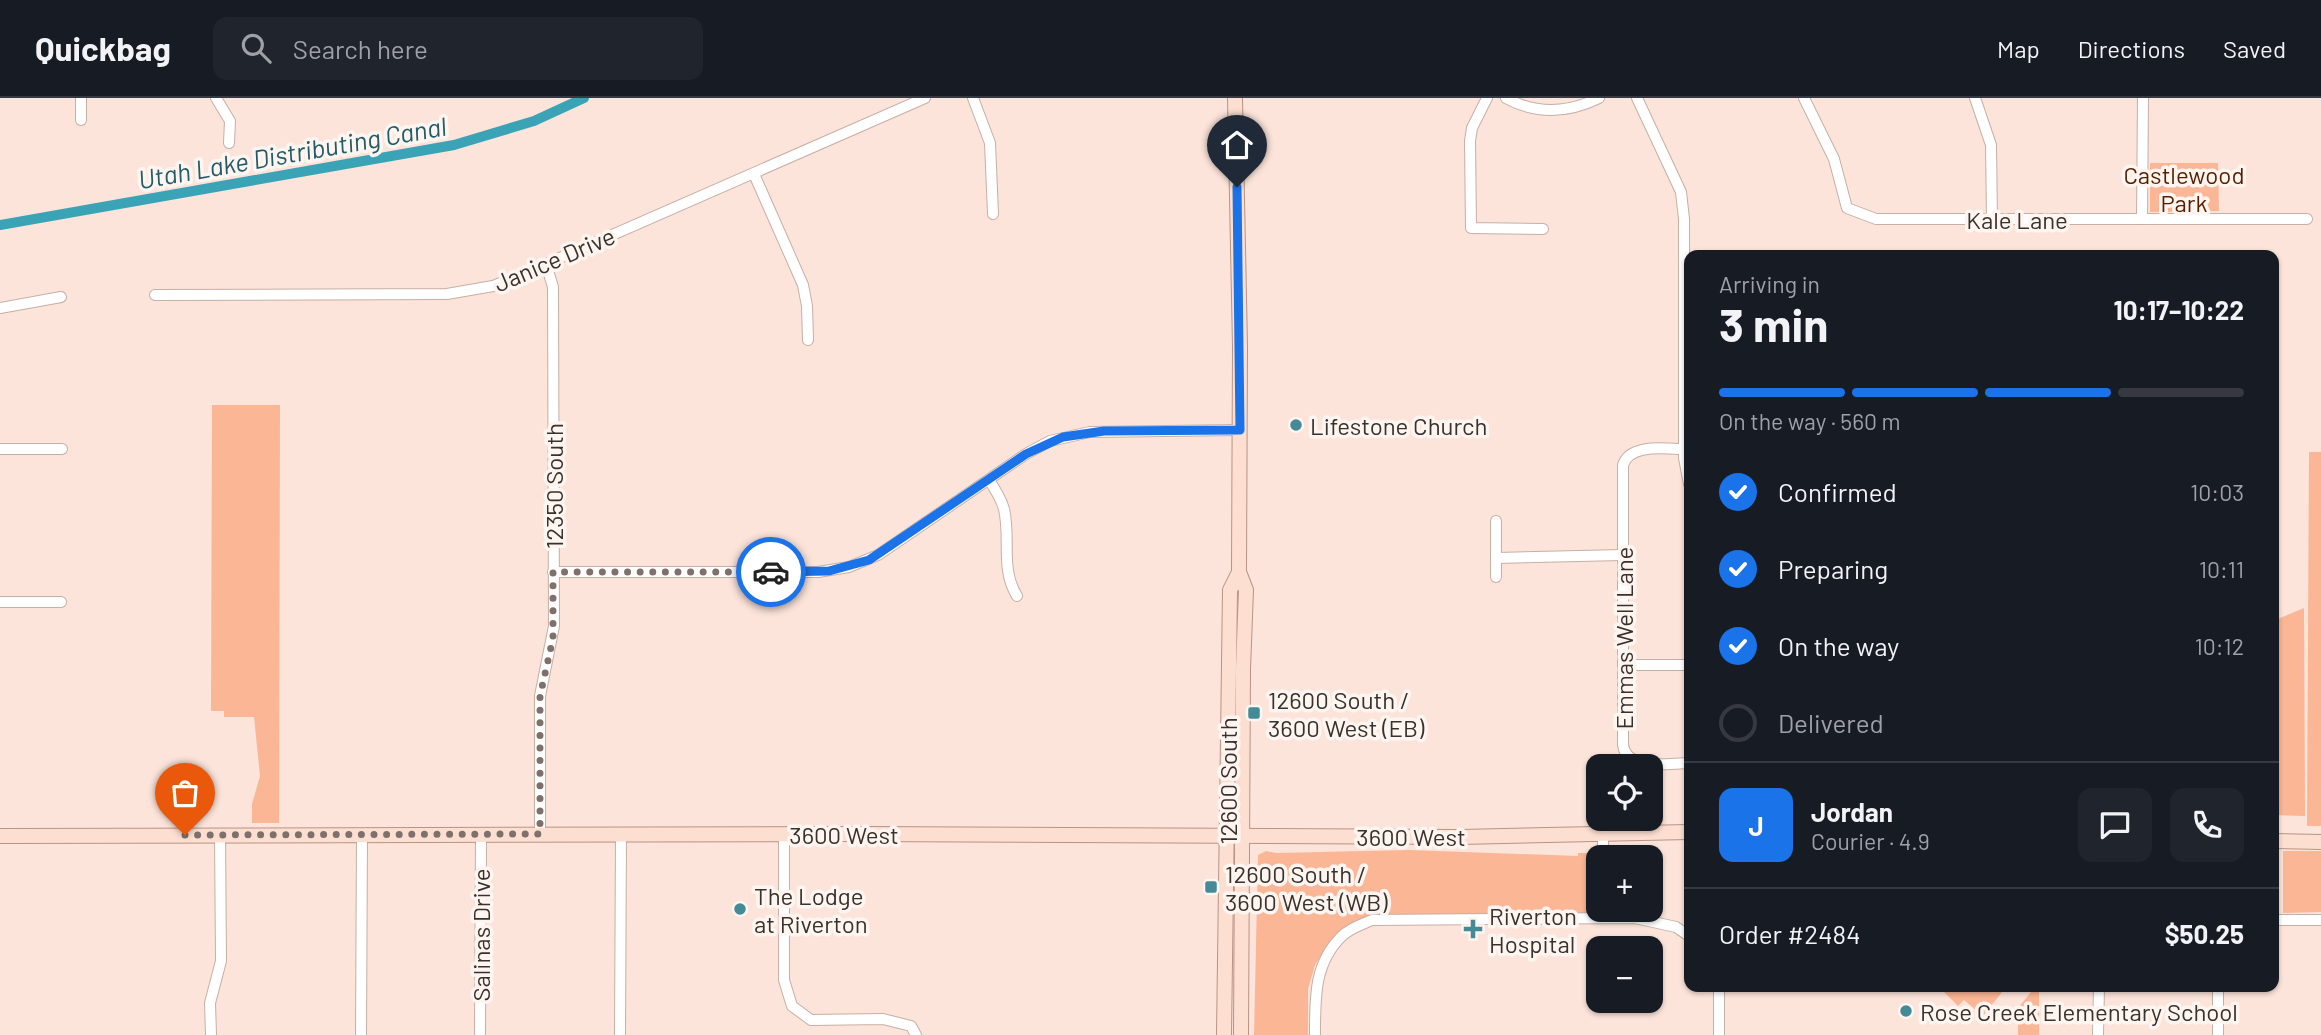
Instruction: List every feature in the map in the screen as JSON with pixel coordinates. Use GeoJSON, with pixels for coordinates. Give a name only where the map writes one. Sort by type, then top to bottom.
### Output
{"type":"FeatureCollection","features":[{"type":"Feature","properties":{"kind":"main road","name":"12600 South"},"geometry":{"type":"LineString","coordinates":[[1235,98],[1240,430],[1239,572],[1246,590],[1243,669],[1241,1035]]}},
{"type":"Feature","properties":{"kind":"main road","name":"12600 South"},"geometry":{"type":"LineString","coordinates":[[1224,1035],[1230,590],[1239,572]]}},
{"type":"Feature","properties":{"kind":"main road","name":"3600 West"},"geometry":{"type":"LineString","coordinates":[[0,836],[1447,836],[1684,831]]}},
{"type":"Feature","properties":{"kind":"main road"},"geometry":{"type":"LineString","coordinates":[[2279,841],[2321,842]]}},
{"type":"Feature","properties":{"kind":"street"},"geometry":{"type":"LineString","coordinates":[[81,98],[81,120]]}},
{"type":"Feature","properties":{"kind":"street","name":"Janice Drive"},"geometry":{"type":"LineString","coordinates":[[155,295],[447,294],[493,286],[925,98]]}},
{"type":"Feature","properties":{"kind":"street"},"geometry":{"type":"LineString","coordinates":[[973,98],[990,143],[993,214]]}},
{"type":"Feature","properties":{"kind":"street"},"geometry":{"type":"LineString","coordinates":[[1487,98],[1472,128],[1470,141],[1471,228],[1543,229]]}},
{"type":"Feature","properties":{"kind":"street"},"geometry":{"type":"LineString","coordinates":[[1506,98],[1528,108],[1550,111],[1573,109],[1599,98]]}},
{"type":"Feature","properties":{"kind":"street"},"geometry":{"type":"LineString","coordinates":[[1637,98],[1681,192],[1684,219],[1684,449]]}},
{"type":"Feature","properties":{"kind":"street","name":"Kale Lane"},"geometry":{"type":"LineString","coordinates":[[1804,98],[1834,159],[1847,208],[1876,219],[2307,219]]}},
{"type":"Feature","properties":{"kind":"street"},"geometry":{"type":"LineString","coordinates":[[1975,98],[1991,145],[1992,219]]}},
{"type":"Feature","properties":{"kind":"street"},"geometry":{"type":"LineString","coordinates":[[2142,219],[2143,98]]}},
{"type":"Feature","properties":{"kind":"street"},"geometry":{"type":"LineString","coordinates":[[221,100],[230,121],[229,143]]}},
{"type":"Feature","properties":{"kind":"street"},"geometry":{"type":"LineString","coordinates":[[754,174],[803,285],[807,306],[807,340]]}},
{"type":"Feature","properties":{"kind":"street","name":"12350 South"},"geometry":{"type":"LineString","coordinates":[[540,834],[540,696],[553,638],[553,287],[546,264]]}},
{"type":"Feature","properties":{"kind":"street"},"geometry":{"type":"LineString","coordinates":[[0,308],[61,297]]}},
{"type":"Feature","properties":{"kind":"street"},"geometry":{"type":"LineString","coordinates":[[553,572],[818,572],[839,569],[878,555],[1038,447],[1077,433],[1240,430]]}},
{"type":"Feature","properties":{"kind":"street"},"geometry":{"type":"LineString","coordinates":[[0,449],[62,449]]}},
{"type":"Feature","properties":{"kind":"street","name":"Emmas Well Lane"},"geometry":{"type":"LineString","coordinates":[[1684,449],[1640,450],[1627,456],[1623,469],[1623,745],[1626,756],[1637,762],[1684,763]]}},
{"type":"Feature","properties":{"kind":"street"},"geometry":{"type":"LineString","coordinates":[[989,480],[1004,509],[1006,571],[1017,596]]}},
{"type":"Feature","properties":{"kind":"street"},"geometry":{"type":"LineString","coordinates":[[1496,521],[1496,577]]}},
{"type":"Feature","properties":{"kind":"street"},"geometry":{"type":"LineString","coordinates":[[1496,558],[1623,555]]}},
{"type":"Feature","properties":{"kind":"street"},"geometry":{"type":"LineString","coordinates":[[0,602],[61,602]]}},
{"type":"Feature","properties":{"kind":"street"},"geometry":{"type":"LineString","coordinates":[[1623,665],[1684,665]]}},
{"type":"Feature","properties":{"kind":"street"},"geometry":{"type":"LineString","coordinates":[[211,1035],[210,1003],[221,961],[220,834]]}},
{"type":"Feature","properties":{"kind":"street"},"geometry":{"type":"LineString","coordinates":[[620,1035],[621,834]]}},
{"type":"Feature","properties":{"kind":"street"},"geometry":{"type":"LineString","coordinates":[[784,834],[783,981],[792,1006],[811,1020],[883,1019],[911,1026],[916,1035]]}},
{"type":"Feature","properties":{"kind":"street"},"geometry":{"type":"LineString","coordinates":[[1603,834],[1603,845]]}},
{"type":"Feature","properties":{"kind":"street"},"geometry":{"type":"LineString","coordinates":[[361,1035],[362,835]]}},
{"type":"Feature","properties":{"kind":"street","name":"Salinas Drive"},"geometry":{"type":"LineString","coordinates":[[481,835],[481,1035]]}},
{"type":"Feature","properties":{"kind":"street"},"geometry":{"type":"LineString","coordinates":[[1315,1035],[1315,994],[1324,960],[1344,934],[1372,920],[1586,914]]}},
{"type":"Feature","properties":{"kind":"street"},"geometry":{"type":"LineString","coordinates":[[2279,920],[2321,920]]}},
{"type":"Feature","properties":{"kind":"street"},"geometry":{"type":"LineString","coordinates":[[1653,922],[1676,927],[1684,933]]}},
{"type":"Feature","properties":{"kind":"street"},"geometry":{"type":"LineString","coordinates":[[1719,992],[1719,1035]]}},
{"type":"Feature","properties":{"kind":"street"},"geometry":{"type":"LineString","coordinates":[[2098,1035],[2099,992]]}},
{"type":"Feature","properties":{"kind":"street"},"geometry":{"type":"LineString","coordinates":[[2218,992],[2218,1035]]}},
{"type":"Feature","properties":{"kind":"green space","name":"Castlewood Park"},"geometry":{"type":"Polygon","coordinates":[[[2150,163],[2218,163],[2219,211],[2150,212],[2150,163]]]}},
{"type":"Feature","properties":{"kind":"green space"},"geometry":{"type":"Polygon","coordinates":[[[212,405],[280,405],[279,823],[252,823],[252,804],[260,776],[254,717],[224,717],[224,711],[211,711],[212,405]]]}},
{"type":"Feature","properties":{"kind":"green space"},"geometry":{"type":"Polygon","coordinates":[[[2309,452],[2321,452],[2321,826],[2307,826],[2309,452]]]}},
{"type":"Feature","properties":{"kind":"green space"},"geometry":{"type":"Polygon","coordinates":[[[2304,608],[2305,816],[2279,815],[2279,618],[2304,608]]]}},
{"type":"Feature","properties":{"kind":"green space"},"geometry":{"type":"Polygon","coordinates":[[[1409,850],[1578,856],[1578,853],[1586,853],[1586,914],[1392,914],[1366,918],[1330,941],[1315,965],[1308,989],[1308,1035],[1254,1035],[1258,855],[1266,851],[1409,850]]]}},
{"type":"Feature","properties":{"kind":"green space"},"geometry":{"type":"Polygon","coordinates":[[[2283,851],[2321,851],[2321,912],[2283,913],[2283,851]]]}},
{"type":"Feature","properties":{"kind":"green space"},"geometry":{"type":"Polygon","coordinates":[[[1944,992],[2002,992],[1983,1016],[1964,1000],[1958,1006],[1944,992]]]}},
{"type":"Feature","properties":{"kind":"green space"},"geometry":{"type":"Polygon","coordinates":[[[2031,992],[2039,992],[2039,1035],[2018,1035],[2018,1008],[2031,992]]]}},
{"type":"Feature","properties":{"kind":"waterway","name":"Utah Lake Distributing Canal"},"geometry":{"type":"LineString","coordinates":[[0,225],[454,145],[534,121],[584,98]]}},
{"type":"Feature","properties":{"kind":"way so far"},"geometry":{"type":"LineString","coordinates":[[185,835],[540,834],[540,696],[553,638],[553,572],[771,572]]}},
{"type":"Feature","properties":{"kind":"place","name":"Lifestone Church"},"geometry":{"type":"Point","coordinates":[1296,425]}},
{"type":"Feature","properties":{"kind":"place","name":"12600 South / 3600 West (EB)"},"geometry":{"type":"Point","coordinates":[1254,713]}},
{"type":"Feature","properties":{"kind":"place","name":"12600 South / 3600 West (WB)"},"geometry":{"type":"Point","coordinates":[1211,887]}},
{"type":"Feature","properties":{"kind":"place","name":"The Lodge at Riverton"},"geometry":{"type":"Point","coordinates":[740,909]}},
{"type":"Feature","properties":{"kind":"place","name":"Riverton Hospital"},"geometry":{"type":"Point","coordinates":[1473,929]}},
{"type":"Feature","properties":{"kind":"place","name":"Rose Creek Elementary School"},"geometry":{"type":"Point","coordinates":[1906,1011]}},
{"type":"Feature","properties":{"kind":"route"},"geometry":{"type":"LineString","coordinates":[[771,572],[829,571],[869,560],[1026,454],[1063,437],[1104,431],[1240,430],[1237,187]]}}]}
